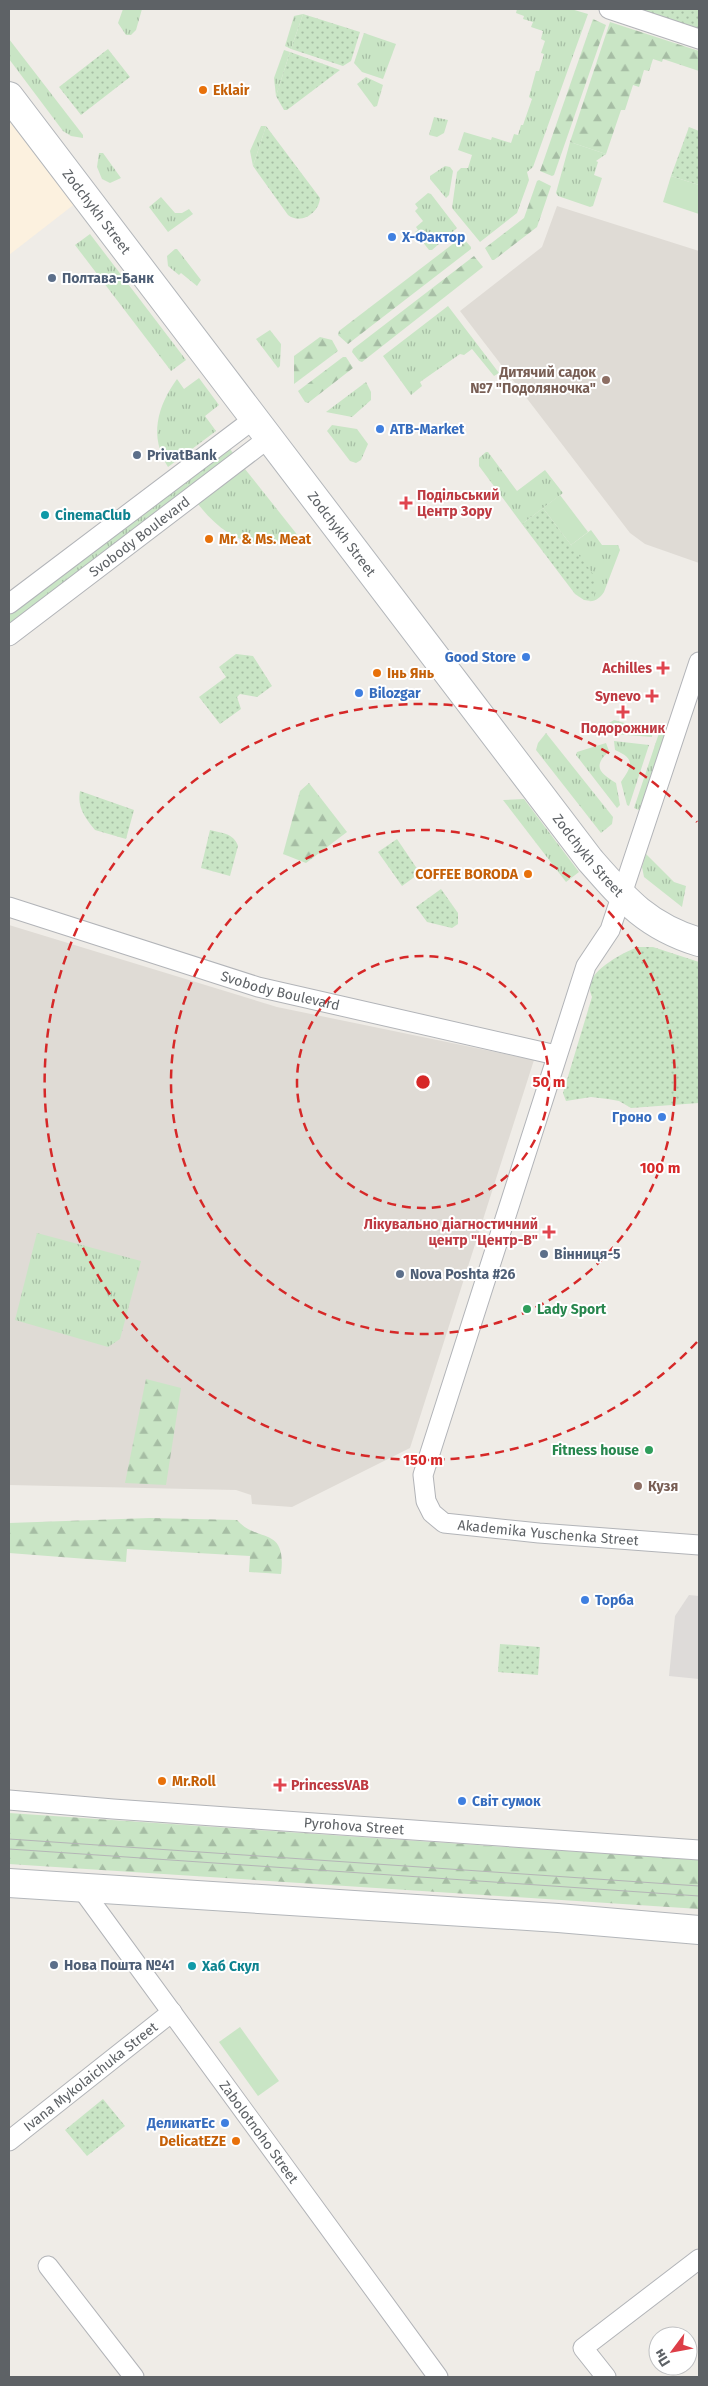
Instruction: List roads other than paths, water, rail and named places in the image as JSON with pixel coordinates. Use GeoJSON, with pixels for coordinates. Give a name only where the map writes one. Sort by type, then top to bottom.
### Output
{"type":"FeatureCollection","features":[{"type":"Feature","properties":{"kind":"main road","name":"Zodchykh Street"},"geometry":{"type":"LineString","coordinates":[[9,96],[580,847],[621,895],[638,911],[656,924],[699,942]]}},
{"type":"Feature","properties":{"kind":"main road"},"geometry":{"type":"LineString","coordinates":[[9,1883],[538,1916],[699,1930]]}},
{"type":"Feature","properties":{"kind":"street"},"geometry":{"type":"LineString","coordinates":[[609,9],[699,39]]}},
{"type":"Feature","properties":{"kind":"street","name":"Svobody Boulevard"},"geometry":{"type":"LineString","coordinates":[[9,604],[262,428]]}},
{"type":"Feature","properties":{"kind":"street","name":"Svobody Boulevard"},"geometry":{"type":"LineString","coordinates":[[9,636],[262,428]]}},
{"type":"Feature","properties":{"kind":"street","name":"Akademika Yuschenka Street"},"geometry":{"type":"LineString","coordinates":[[699,662],[610,930],[586,966],[423,1476],[426,1501],[432,1513],[444,1523],[539,1533],[699,1545]]}},
{"type":"Feature","properties":{"kind":"street","name":"Svobody Boulevard"},"geometry":{"type":"LineString","coordinates":[[9,906],[258,987],[556,1055]]}},
{"type":"Feature","properties":{"kind":"street","name":"Pyrohova Street"},"geometry":{"type":"LineString","coordinates":[[9,1800],[699,1850]]}},
{"type":"Feature","properties":{"kind":"street","name":"Zabolotnoho Street"},"geometry":{"type":"LineString","coordinates":[[81,1888],[438,2377]]}},
{"type":"Feature","properties":{"kind":"street","name":"Ivana Mykolaichuka Street"},"geometry":{"type":"LineString","coordinates":[[9,2141],[172,2012]]}},
{"type":"Feature","properties":{"kind":"street"},"geometry":{"type":"LineString","coordinates":[[606,2377],[583,2348],[699,2259]]}},
{"type":"Feature","properties":{"kind":"street"},"geometry":{"type":"LineString","coordinates":[[48,2266],[134,2377]]}},
{"type":"Feature","properties":{"kind":"tram line"},"geometry":{"type":"LineString","coordinates":[[9,1839],[699,1886]]}},
{"type":"Feature","properties":{"kind":"tram line"},"geometry":{"type":"LineString","coordinates":[[9,1849],[699,1896]]}},
{"type":"Feature","properties":{"kind":"place","name":"Eklair"},"geometry":{"type":"Point","coordinates":[203,90]}},
{"type":"Feature","properties":{"kind":"place","name":"X-Фактор"},"geometry":{"type":"Point","coordinates":[392,237]}},
{"type":"Feature","properties":{"kind":"place","name":"Полтава-Банк"},"geometry":{"type":"Point","coordinates":[52,278]}},
{"type":"Feature","properties":{"kind":"place","name":"Дитячий садок №7 \"Подоляночка\""},"geometry":{"type":"Point","coordinates":[606,380]}},
{"type":"Feature","properties":{"kind":"place","name":"ATB-Market"},"geometry":{"type":"Point","coordinates":[380,429]}},
{"type":"Feature","properties":{"kind":"place","name":"PrivatBank"},"geometry":{"type":"Point","coordinates":[137,455]}},
{"type":"Feature","properties":{"kind":"place","name":"Подільський Центр Зору"},"geometry":{"type":"Point","coordinates":[406,503]}},
{"type":"Feature","properties":{"kind":"place","name":"CinemaClub"},"geometry":{"type":"Point","coordinates":[45,515]}},
{"type":"Feature","properties":{"kind":"place","name":"Mr. & Ms. Meat"},"geometry":{"type":"Point","coordinates":[209,539]}},
{"type":"Feature","properties":{"kind":"place","name":"Good Store"},"geometry":{"type":"Point","coordinates":[526,657]}},
{"type":"Feature","properties":{"kind":"place","name":"Achilles"},"geometry":{"type":"Point","coordinates":[663,668]}},
{"type":"Feature","properties":{"kind":"place","name":"Інь Янь"},"geometry":{"type":"Point","coordinates":[377,673]}},
{"type":"Feature","properties":{"kind":"place","name":"Bilozgar"},"geometry":{"type":"Point","coordinates":[359,693]}},
{"type":"Feature","properties":{"kind":"place","name":"Synevo"},"geometry":{"type":"Point","coordinates":[652,696]}},
{"type":"Feature","properties":{"kind":"place","name":"Подорожник"},"geometry":{"type":"Point","coordinates":[623,712]}},
{"type":"Feature","properties":{"kind":"place","name":"COFFEE BORODA"},"geometry":{"type":"Point","coordinates":[528,874]}},
{"type":"Feature","properties":{"kind":"place","name":"Гроно"},"geometry":{"type":"Point","coordinates":[662,1117]}},
{"type":"Feature","properties":{"kind":"place","name":"Лікувально діагностичний центр \"Центр-В\""},"geometry":{"type":"Point","coordinates":[549,1232]}},
{"type":"Feature","properties":{"kind":"place","name":"Вінниця-5"},"geometry":{"type":"Point","coordinates":[544,1254]}},
{"type":"Feature","properties":{"kind":"place","name":"Nova Poshta #26"},"geometry":{"type":"Point","coordinates":[400,1274]}},
{"type":"Feature","properties":{"kind":"place","name":"Lady Sport"},"geometry":{"type":"Point","coordinates":[527,1309]}},
{"type":"Feature","properties":{"kind":"place","name":"Fitness house"},"geometry":{"type":"Point","coordinates":[649,1450]}},
{"type":"Feature","properties":{"kind":"place","name":"Кузя"},"geometry":{"type":"Point","coordinates":[638,1486]}},
{"type":"Feature","properties":{"kind":"place","name":"Торба"},"geometry":{"type":"Point","coordinates":[585,1600]}},
{"type":"Feature","properties":{"kind":"place","name":"Mr.Roll"},"geometry":{"type":"Point","coordinates":[162,1781]}},
{"type":"Feature","properties":{"kind":"place","name":"PrincessVAB"},"geometry":{"type":"Point","coordinates":[280,1785]}},
{"type":"Feature","properties":{"kind":"place","name":"Світ сумок"},"geometry":{"type":"Point","coordinates":[462,1801]}},
{"type":"Feature","properties":{"kind":"place","name":"Нова Пошта №41"},"geometry":{"type":"Point","coordinates":[54,1965]}},
{"type":"Feature","properties":{"kind":"place","name":"Хаб Скул"},"geometry":{"type":"Point","coordinates":[192,1966]}},
{"type":"Feature","properties":{"kind":"place","name":"ДеликатЕс"},"geometry":{"type":"Point","coordinates":[225,2123]}},
{"type":"Feature","properties":{"kind":"place","name":"DelicatEZE"},"geometry":{"type":"Point","coordinates":[236,2141]}}]}
